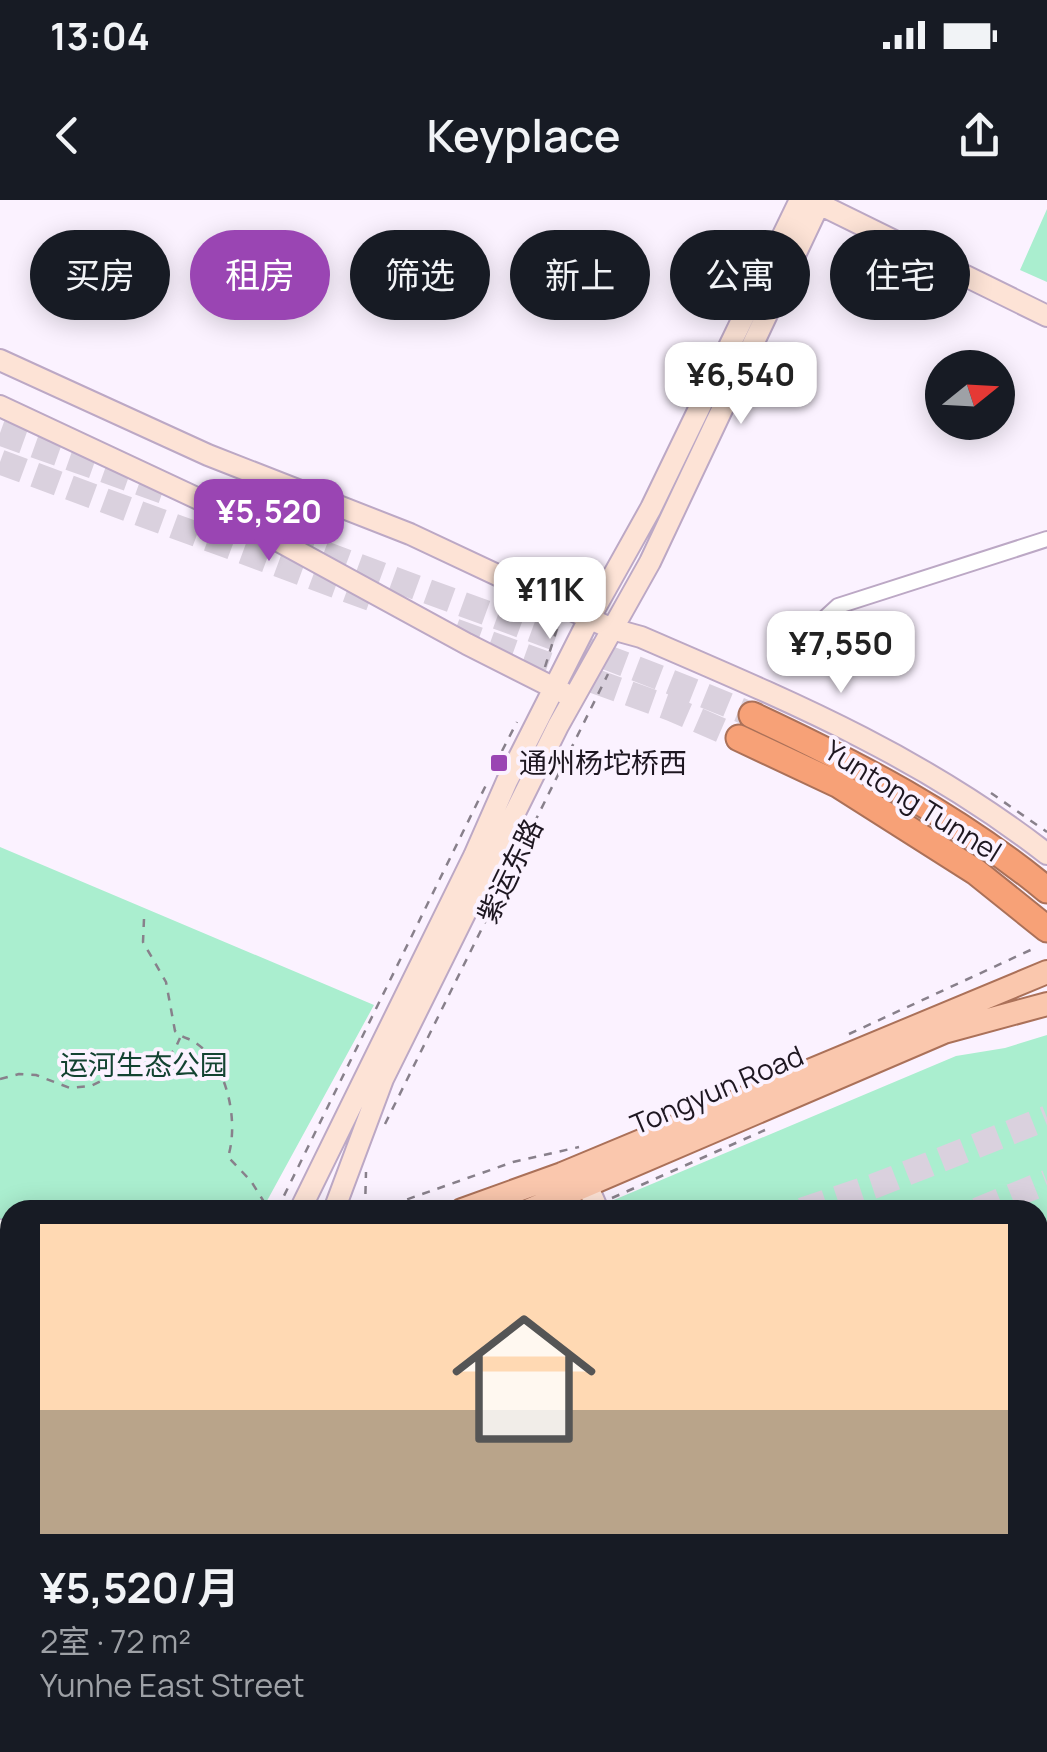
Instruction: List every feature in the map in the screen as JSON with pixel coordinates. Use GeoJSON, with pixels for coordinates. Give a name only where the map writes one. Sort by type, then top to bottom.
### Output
{"type":"FeatureCollection","features":[{"type":"Feature","properties":{"kind":"highway","name":"Yuntong Tunnel"},"geometry":{"type":"LineString","coordinates":[[752,715],[856,764],[941,812],[1047,890]]}},
{"type":"Feature","properties":{"kind":"highway","name":"Yuntong Tunnel"},"geometry":{"type":"LineString","coordinates":[[739,738],[839,785],[976,872],[1047,930]]}},
{"type":"Feature","properties":{"kind":"main road"},"geometry":{"type":"LineString","coordinates":[[818,201],[1047,303]]}},
{"type":"Feature","properties":{"kind":"main road"},"geometry":{"type":"LineString","coordinates":[[818,201],[1047,316]]}},
{"type":"Feature","properties":{"kind":"main road","name":"紫运东路"},"geometry":{"type":"LineString","coordinates":[[305,1200],[548,684],[589,619],[818,201]]}},
{"type":"Feature","properties":{"kind":"main road","name":"紫运东路"},"geometry":{"type":"LineString","coordinates":[[338,1200],[383,1080],[574,698],[650,562],[818,201]]}},
{"type":"Feature","properties":{"kind":"main road"},"geometry":{"type":"LineString","coordinates":[[0,360],[208,455],[410,534],[612,630],[641,637],[872,740],[972,800],[1047,854]]}},
{"type":"Feature","properties":{"kind":"main road"},"geometry":{"type":"LineString","coordinates":[[0,406],[220,510],[574,698]]}},
{"type":"Feature","properties":{"kind":"main road","name":"Tongyun Road"},"geometry":{"type":"LineString","coordinates":[[490,1200],[562,1174],[1047,972]]}},
{"type":"Feature","properties":{"kind":"main road","name":"Tongyun Road"},"geometry":{"type":"LineString","coordinates":[[596,1200],[944,1032],[1047,1004]]}},
{"type":"Feature","properties":{"kind":"street"},"geometry":{"type":"LineString","coordinates":[[847,647],[831,638],[824,628],[826,617],[838,606],[1047,539]]}},
{"type":"Feature","properties":{"kind":"path"},"geometry":{"type":"LineString","coordinates":[[548,684],[564,606]]}},
{"type":"Feature","properties":{"kind":"path","name":"紫运东路"},"geometry":{"type":"LineString","coordinates":[[384,1125],[612,664]]}},
{"type":"Feature","properties":{"kind":"path"},"geometry":{"type":"LineString","coordinates":[[497,762],[523,711]]}},
{"type":"Feature","properties":{"kind":"path"},"geometry":{"type":"LineString","coordinates":[[282,1200],[488,780]]}},
{"type":"Feature","properties":{"kind":"path"},"geometry":{"type":"LineString","coordinates":[[144,919],[143,942],[166,982],[175,1030],[196,1043],[216,1068],[230,1108],[232,1144],[228,1157],[251,1180],[263,1200]]}},
{"type":"Feature","properties":{"kind":"path"},"geometry":{"type":"LineString","coordinates":[[841,1038],[1047,942]]}},
{"type":"Feature","properties":{"kind":"path"},"geometry":{"type":"LineString","coordinates":[[0,1079],[36,1075],[70,1088],[91,1086],[131,1066],[162,1058],[174,1051],[180,1036]]}},
{"type":"Feature","properties":{"kind":"path","name":"Tongyun Road"},"geometry":{"type":"LineString","coordinates":[[596,1200],[774,1126]]}},
{"type":"Feature","properties":{"kind":"path"},"geometry":{"type":"LineString","coordinates":[[405,1200],[513,1162],[586,1146]]}},
{"type":"Feature","properties":{"kind":"path"},"geometry":{"type":"LineString","coordinates":[[365,1200],[367,1160]]}},
{"type":"Feature","properties":{"kind":"green space"},"geometry":{"type":"Polygon","coordinates":[[[1047,209],[1047,282],[1020,270],[1047,209]]]}},
{"type":"Feature","properties":{"kind":"green space","name":"运河生态公园"},"geometry":{"type":"Polygon","coordinates":[[[0,847],[374,1005],[267,1200],[0,1200],[0,847]]]}},
{"type":"Feature","properties":{"kind":"green space"},"geometry":{"type":"Polygon","coordinates":[[[1047,1035],[1047,1200],[614,1200],[956,1056],[1005,1048],[1047,1035]]]}},
{"type":"Feature","properties":{"kind":"tunnel"},"geometry":{"type":"LineString","coordinates":[[0,433],[168,493]]}},
{"type":"Feature","properties":{"kind":"tunnel"},"geometry":{"type":"LineString","coordinates":[[0,462],[380,602]]}},
{"type":"Feature","properties":{"kind":"tunnel"},"geometry":{"type":"LineString","coordinates":[[289,540],[752,715]]}},
{"type":"Feature","properties":{"kind":"tunnel"},"geometry":{"type":"LineString","coordinates":[[455,631],[672,709],[739,738]]}},
{"type":"Feature","properties":{"kind":"tunnel"},"geometry":{"type":"LineString","coordinates":[[832,1200],[1047,1118]]}},
{"type":"Feature","properties":{"kind":"tunnel"},"geometry":{"type":"LineString","coordinates":[[1002,1200],[1047,1182]]}},
{"type":"Feature","properties":{"kind":"place","name":"通州杨坨桥西"},"geometry":{"type":"Point","coordinates":[499,763]}}]}
